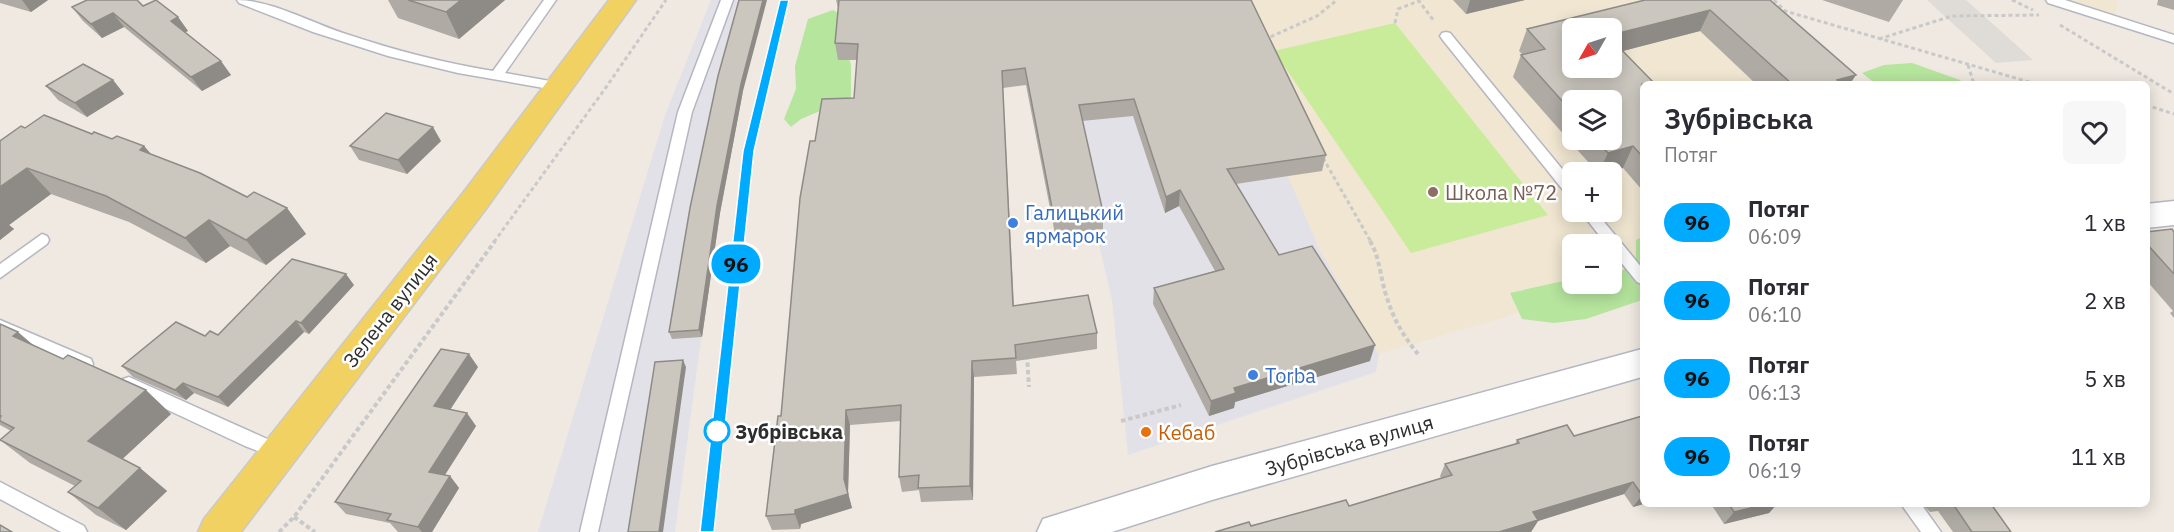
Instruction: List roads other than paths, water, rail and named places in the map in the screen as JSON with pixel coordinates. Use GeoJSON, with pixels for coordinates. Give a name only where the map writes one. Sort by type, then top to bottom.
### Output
{"type":"FeatureCollection","features":[{"type":"Feature","properties":{"kind":"main road","name":"Зелена вулиця"},"geometry":{"type":"LineString","coordinates":[[218,532],[561,87],[623,0]]}},
{"type":"Feature","properties":{"kind":"street"},"geometry":{"type":"LineString","coordinates":[[2150,216],[2174,213]]}},
{"type":"Feature","properties":{"kind":"street","name":"Зубрівська вулиця"},"geometry":{"type":"LineString","coordinates":[[1057,532],[1212,483],[1640,364]]}},
{"type":"Feature","properties":{"kind":"lane"},"geometry":{"type":"LineString","coordinates":[[243,0],[291,20],[443,66],[561,87]]}},
{"type":"Feature","properties":{"kind":"lane"},"geometry":{"type":"LineString","coordinates":[[497,75],[550,0]]}},
{"type":"Feature","properties":{"kind":"lane"},"geometry":{"type":"LineString","coordinates":[[589,532],[685,112],[727,0]]}},
{"type":"Feature","properties":{"kind":"lane"},"geometry":{"type":"LineString","coordinates":[[2052,0],[2174,39]]}},
{"type":"Feature","properties":{"kind":"lane"},"geometry":{"type":"LineString","coordinates":[[1446,36],[1562,179]]}},
{"type":"Feature","properties":{"kind":"lane"},"geometry":{"type":"LineString","coordinates":[[1596,222],[1640,276]]}},
{"type":"Feature","properties":{"kind":"lane"},"geometry":{"type":"LineString","coordinates":[[0,272],[42,240]]}},
{"type":"Feature","properties":{"kind":"lane"},"geometry":{"type":"LineString","coordinates":[[0,326],[279,452]]}},
{"type":"Feature","properties":{"kind":"lane"},"geometry":{"type":"LineString","coordinates":[[0,490],[78,532]]}},
{"type":"Feature","properties":{"kind":"lane"},"geometry":{"type":"LineString","coordinates":[[1912,507],[1932,532]]}},
{"type":"Feature","properties":{"kind":"railway"},"geometry":{"type":"LineString","coordinates":[[739,242],[749,151],[784,0]]}},
{"type":"Feature","properties":{"kind":"railway"},"geometry":{"type":"LineString","coordinates":[[707,532],[739,241]]}},
{"type":"Feature","properties":{"kind":"train","name":"96"},"geometry":{"type":"LineString","coordinates":[[707,532],[749,151],[784,0]]}},
{"type":"Feature","properties":{"kind":"place","name":"Школа №72"},"geometry":{"type":"Point","coordinates":[1433,192]}},
{"type":"Feature","properties":{"kind":"place","name":"Галицький ярмарок"},"geometry":{"type":"Point","coordinates":[1013,223]}},
{"type":"Feature","properties":{"kind":"place","name":"Torba"},"geometry":{"type":"Point","coordinates":[1253,375]}},
{"type":"Feature","properties":{"kind":"place","name":"Зубрівська"},"geometry":{"type":"Point","coordinates":[717,431]}},
{"type":"Feature","properties":{"kind":"place","name":"Кебаб"},"geometry":{"type":"Point","coordinates":[1146,432]}}]}
